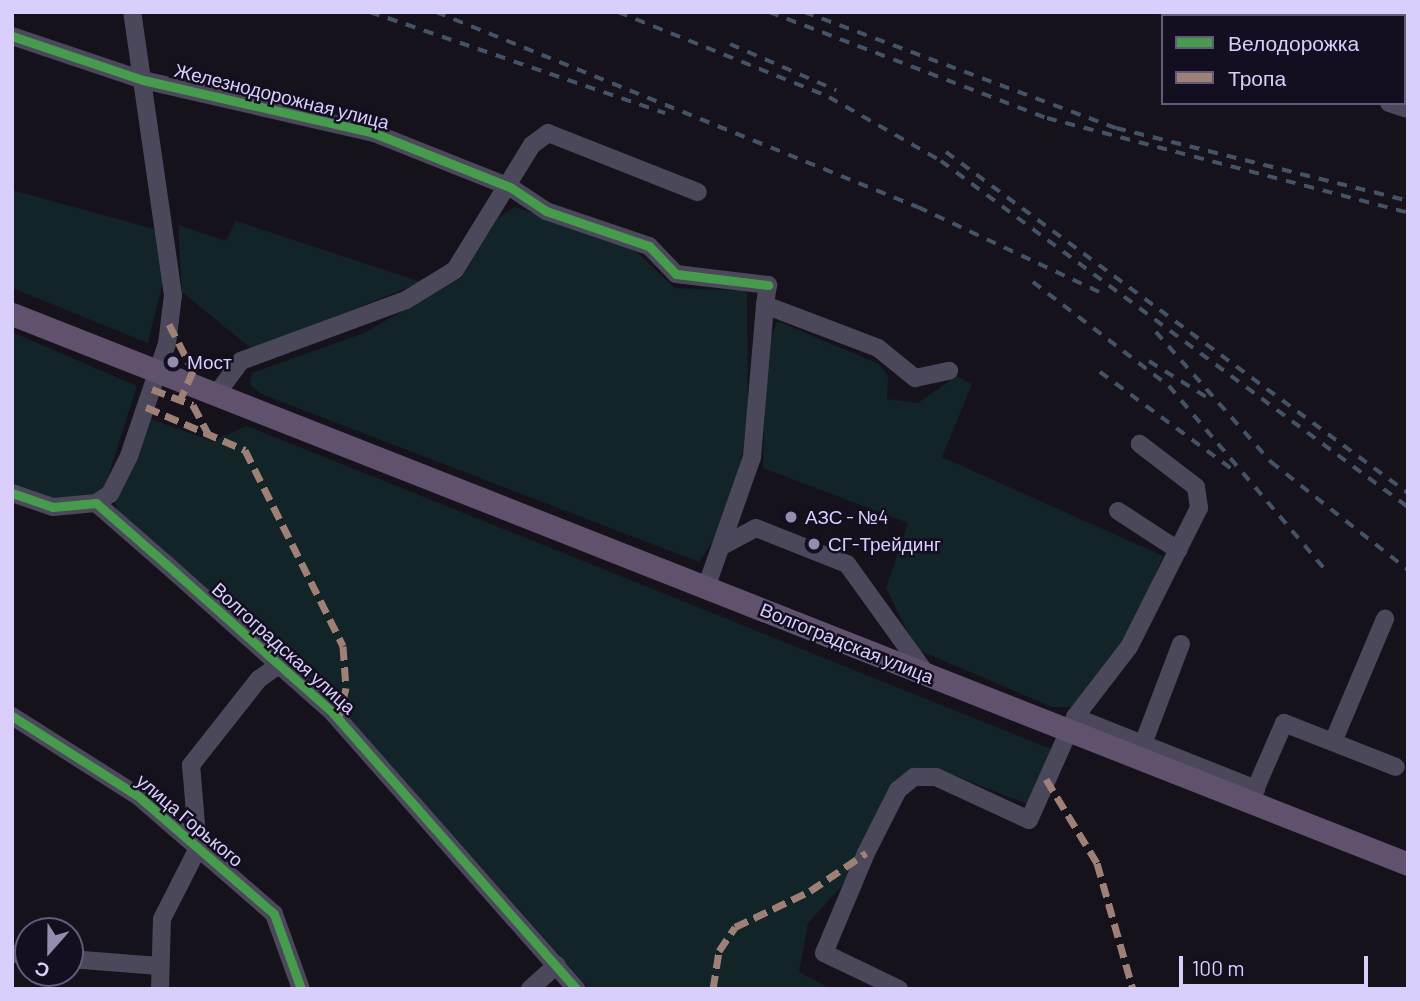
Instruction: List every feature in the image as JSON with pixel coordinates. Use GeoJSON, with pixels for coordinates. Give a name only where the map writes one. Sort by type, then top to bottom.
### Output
{"type":"FeatureCollection","features":[{"type":"Feature","properties":{"kind":"main road","name":"Волгоградская улица"},"geometry":{"type":"LineString","coordinates":[[12,314],[215,396],[707,585],[927,676],[1071,724],[1253,796],[1408,864]]}},
{"type":"Feature","properties":{"kind":"street"},"geometry":{"type":"LineString","coordinates":[[12,493],[53,507],[96,503],[110,494],[129,456],[158,373],[173,295],[132,12]]}},
{"type":"Feature","properties":{"kind":"street","name":"Железнодорожная улица"},"geometry":{"type":"LineString","coordinates":[[12,36],[143,80],[374,133],[510,187],[546,211],[649,246],[676,274],[768,285],[765,305]]}},
{"type":"Feature","properties":{"kind":"street"},"geometry":{"type":"LineString","coordinates":[[215,396],[241,361],[406,300],[455,270],[510,187],[532,145],[548,133],[698,192]]}},
{"type":"Feature","properties":{"kind":"street"},"geometry":{"type":"LineString","coordinates":[[707,585],[752,457],[765,305],[878,348],[915,378],[949,372]]}},
{"type":"Feature","properties":{"kind":"street"},"geometry":{"type":"LineString","coordinates":[[899,989],[824,953],[898,790],[914,777],[936,777],[1029,820],[1071,724],[1129,647],[1199,508],[1196,487],[1140,444]]}},
{"type":"Feature","properties":{"kind":"street","name":"Волгоградская улица"},"geometry":{"type":"LineString","coordinates":[[96,503],[333,713],[576,989]]}},
{"type":"Feature","properties":{"kind":"street"},"geometry":{"type":"LineString","coordinates":[[1118,511],[1178,550]]}},
{"type":"Feature","properties":{"kind":"street"},"geometry":{"type":"LineString","coordinates":[[722,546],[755,528],[847,564],[927,676]]}},
{"type":"Feature","properties":{"kind":"street"},"geometry":{"type":"LineString","coordinates":[[1332,742],[1385,619]]}},
{"type":"Feature","properties":{"kind":"street"},"geometry":{"type":"LineString","coordinates":[[1143,744],[1181,644]]}},
{"type":"Feature","properties":{"kind":"street"},"geometry":{"type":"LineString","coordinates":[[160,989],[162,919],[198,848],[191,765],[258,679],[279,665]]}},
{"type":"Feature","properties":{"kind":"street","name":"улица Горького"},"geometry":{"type":"LineString","coordinates":[[12,716],[138,796],[274,914],[301,989]]}},
{"type":"Feature","properties":{"kind":"street"},"geometry":{"type":"LineString","coordinates":[[1071,724],[1143,744],[1253,796],[1284,723],[1396,767]]}},
{"type":"Feature","properties":{"kind":"street"},"geometry":{"type":"LineString","coordinates":[[84,960],[159,967]]}},
{"type":"Feature","properties":{"kind":"street"},"geometry":{"type":"LineString","coordinates":[[530,989],[557,965]]}},
{"type":"Feature","properties":{"kind":"shaded area"},"geometry":{"type":"Polygon","coordinates":[[[12,190],[154,229],[165,273],[148,343],[12,288],[12,190]]]}},
{"type":"Feature","properties":{"kind":"shaded area"},"geometry":{"type":"Polygon","coordinates":[[[514,207],[627,243],[675,288],[747,291],[748,432],[726,521],[699,562],[261,394],[250,384],[252,373],[364,333],[461,278],[498,218],[514,207]]]}},
{"type":"Feature","properties":{"kind":"shaded area"},"geometry":{"type":"Polygon","coordinates":[[[236,221],[421,282],[253,350],[182,292],[178,225],[226,241],[236,221]]]}},
{"type":"Feature","properties":{"kind":"shaded area"},"geometry":{"type":"Polygon","coordinates":[[[777,321],[879,364],[888,376],[887,399],[918,403],[956,376],[972,384],[942,457],[1163,556],[1127,639],[1073,707],[1052,707],[916,649],[886,588],[908,523],[763,468],[766,352],[777,321]]]}},
{"type":"Feature","properties":{"kind":"shaded area"},"geometry":{"type":"Polygon","coordinates":[[[12,332],[137,386],[103,493],[50,500],[12,487],[12,332]]]}},
{"type":"Feature","properties":{"kind":"shaded area"},"geometry":{"type":"Polygon","coordinates":[[[148,418],[212,441],[247,426],[1051,749],[1027,804],[948,773],[920,771],[895,784],[841,887],[808,923],[799,972],[831,989],[589,989],[379,752],[120,517],[113,498],[148,418]]]}},
{"type":"Feature","properties":{"kind":"railway"},"geometry":{"type":"LineString","coordinates":[[370,12],[665,113]]}},
{"type":"Feature","properties":{"kind":"railway"},"geometry":{"type":"LineString","coordinates":[[436,12],[918,207],[1104,294]]}},
{"type":"Feature","properties":{"kind":"railway"},"geometry":{"type":"LineString","coordinates":[[618,12],[829,97],[941,161],[1408,507]]}},
{"type":"Feature","properties":{"kind":"railway"},"geometry":{"type":"LineString","coordinates":[[769,12],[1047,118],[1408,213]]}},
{"type":"Feature","properties":{"kind":"railway"},"geometry":{"type":"LineString","coordinates":[[804,12],[1116,128],[1408,201]]}},
{"type":"Feature","properties":{"kind":"railway"},"geometry":{"type":"LineString","coordinates":[[730,44],[836,90]]}},
{"type":"Feature","properties":{"kind":"railway"},"geometry":{"type":"LineString","coordinates":[[946,152],[1408,493]]}},
{"type":"Feature","properties":{"kind":"railway"},"geometry":{"type":"LineString","coordinates":[[1033,282],[1169,386],[1328,573]]}},
{"type":"Feature","properties":{"kind":"railway"},"geometry":{"type":"LineString","coordinates":[[1156,332],[1271,462],[1408,570]]}},
{"type":"Feature","properties":{"kind":"railway"},"geometry":{"type":"LineString","coordinates":[[1149,361],[1208,398]]}},
{"type":"Feature","properties":{"kind":"railway"},"geometry":{"type":"LineString","coordinates":[[1100,372],[1232,469]]}},
{"type":"Feature","properties":{"kind":"marked path"},"geometry":{"type":"LineString","coordinates":[[169,324],[193,371],[180,400]]}},
{"type":"Feature","properties":{"kind":"marked path"},"geometry":{"type":"LineString","coordinates":[[152,389],[193,405],[209,435]]}},
{"type":"Feature","properties":{"kind":"marked path"},"geometry":{"type":"LineString","coordinates":[[146,407],[245,450],[343,646],[346,688],[338,719]]}},
{"type":"Feature","properties":{"kind":"marked path"},"geometry":{"type":"LineString","coordinates":[[1046,779],[1097,863],[1133,989]]}},
{"type":"Feature","properties":{"kind":"marked path"},"geometry":{"type":"LineString","coordinates":[[713,989],[719,951],[735,927],[810,891],[866,853]]}},
{"type":"Feature","properties":{"kind":"cycle path"},"geometry":{"type":"LineString","coordinates":[[12,36],[143,80],[374,133],[510,187],[546,211],[649,246],[676,274],[768,285]]}},
{"type":"Feature","properties":{"kind":"cycle path"},"geometry":{"type":"LineString","coordinates":[[12,493],[53,507],[96,503],[166,564],[333,713],[576,989]]}},
{"type":"Feature","properties":{"kind":"cycle path"},"geometry":{"type":"LineString","coordinates":[[12,716],[138,796],[274,914],[301,989]]}},
{"type":"Feature","properties":{"kind":"place","name":"Мост"},"geometry":{"type":"Point","coordinates":[173,362]}},
{"type":"Feature","properties":{"kind":"place","name":"АЗС - №4"},"geometry":{"type":"Point","coordinates":[791,517]}},
{"type":"Feature","properties":{"kind":"place","name":"СГ-Трейдинг"},"geometry":{"type":"Point","coordinates":[814,544]}}]}
